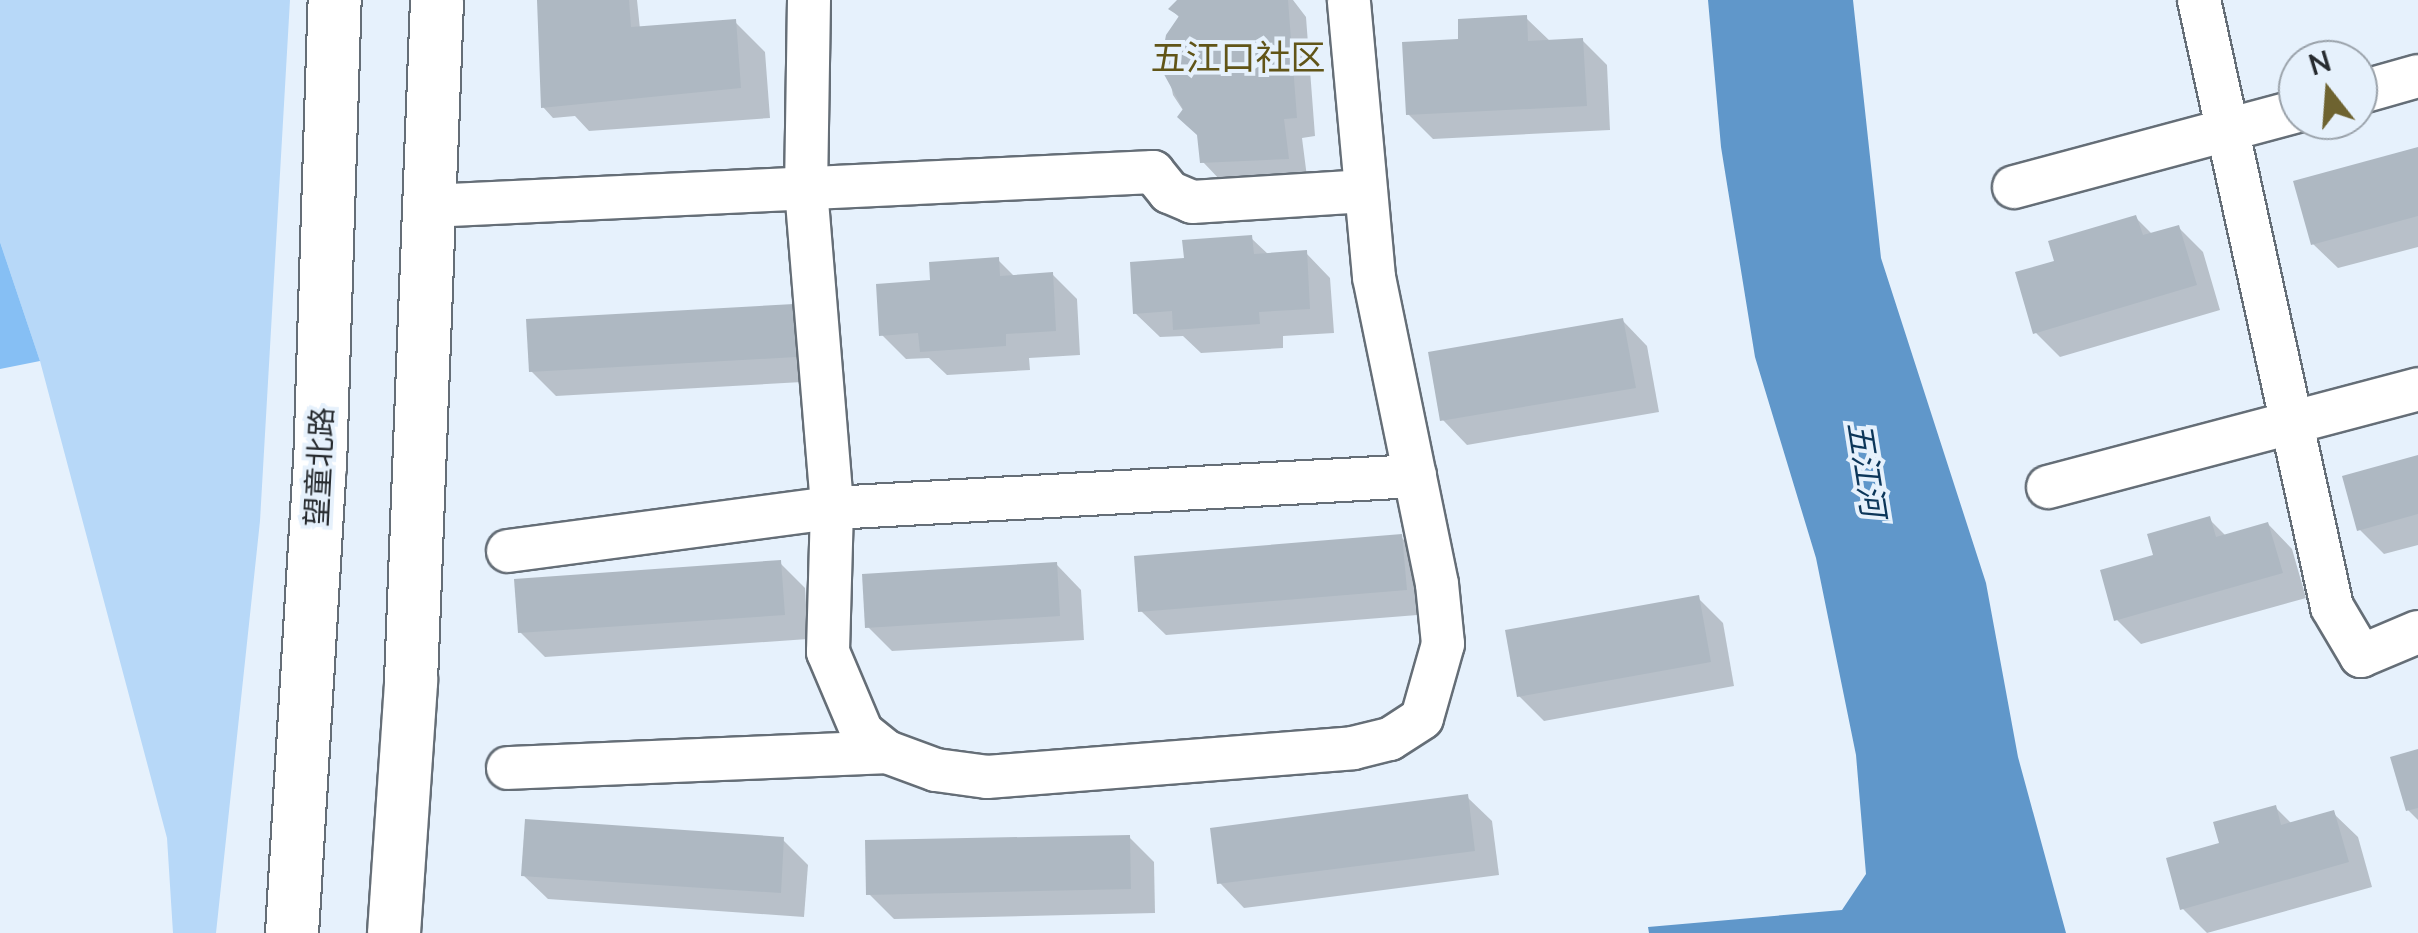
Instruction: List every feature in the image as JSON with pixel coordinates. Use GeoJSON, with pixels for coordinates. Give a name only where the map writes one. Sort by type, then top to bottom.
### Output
{"type":"FeatureCollection","features":[{"type":"Feature","properties":{"kind":"main road","name":"望童北路"},"geometry":{"type":"LineString","coordinates":[[292,933],[320,467],[335,0]]}},
{"type":"Feature","properties":{"kind":"main road"},"geometry":{"type":"LineString","coordinates":[[394,933],[411,681],[436,0]]}},
{"type":"Feature","properties":{"kind":"lane"},"geometry":{"type":"LineString","coordinates":[[809,0],[806,189],[832,508],[828,652],[862,732],[888,752],[936,770],[987,778],[1353,748],[1390,739],[1422,718],[1443,644],[1416,476],[1374,277],[1349,0]]}},
{"type":"Feature","properties":{"kind":"lane"},"geometry":{"type":"LineString","coordinates":[[2199,0],[2316,552],[2332,607],[2360,656],[2418,632]]}},
{"type":"Feature","properties":{"kind":"lane"},"geometry":{"type":"LineString","coordinates":[[2378,87],[2418,76]]}},
{"type":"Feature","properties":{"kind":"lane"},"geometry":{"type":"LineString","coordinates":[[2014,188],[2278,117]]}},
{"type":"Feature","properties":{"kind":"lane"},"geometry":{"type":"LineString","coordinates":[[429,206],[1153,172],[1169,192],[1192,202],[1366,191]]}},
{"type":"Feature","properties":{"kind":"lane"},"geometry":{"type":"LineString","coordinates":[[2048,487],[2418,389]]}},
{"type":"Feature","properties":{"kind":"lane"},"geometry":{"type":"LineString","coordinates":[[508,550],[832,508],[1416,476]]}},
{"type":"Feature","properties":{"kind":"lane"},"geometry":{"type":"LineString","coordinates":[[508,768],[888,752]]}},
{"type":"Feature","properties":{"kind":"shaded area"},"geometry":{"type":"Polygon","coordinates":[[[0,0],[290,0],[260,521],[216,933],[173,933],[167,838],[40,361],[0,242],[0,0]]]}},
{"type":"Feature","properties":{"kind":"shaded area"},"geometry":{"type":"Polygon","coordinates":[[[0,242],[40,361],[0,369],[0,242]]]}},
{"type":"Feature","properties":{"kind":"water","name":"五江河"},"geometry":{"type":"Polygon","coordinates":[[[1708,0],[1853,0],[1881,258],[1986,583],[2018,757],[2066,933],[1649,933],[1648,927],[1842,910],[1866,874],[1856,755],[1816,558],[1755,357],[1721,147],[1708,0]]]}},
{"type":"Feature","properties":{"kind":"building"},"geometry":{"type":"Polygon","coordinates":[[[537,0],[629,0],[631,27],[736,19],[741,88],[541,108],[537,0]]]}},
{"type":"Feature","properties":{"kind":"building"},"geometry":{"type":"Polygon","coordinates":[[[1177,0],[1288,0],[1297,118],[1284,119],[1289,159],[1200,163],[1197,135],[1177,117],[1183,109],[1160,67],[1166,35],[1179,16],[1168,9],[1177,0]]]}},
{"type":"Feature","properties":{"kind":"building"},"geometry":{"type":"Polygon","coordinates":[[[1527,15],[1528,41],[1583,38],[1587,106],[1406,115],[1402,42],[1458,39],[1458,19],[1527,15]]]}},
{"type":"Feature","properties":{"kind":"building"},"geometry":{"type":"Polygon","coordinates":[[[2418,147],[2418,216],[2311,245],[2293,181],[2418,147]]]}},
{"type":"Feature","properties":{"kind":"building"},"geometry":{"type":"Polygon","coordinates":[[[2136,215],[2143,235],[2179,225],[2197,285],[2033,334],[2015,272],[2054,261],[2048,241],[2136,215]]]}},
{"type":"Feature","properties":{"kind":"building"},"geometry":{"type":"Polygon","coordinates":[[[1252,235],[1254,254],[1307,250],[1310,309],[1259,312],[1260,324],[1173,330],[1172,311],[1133,314],[1130,262],[1184,258],[1182,240],[1252,235]]]}},
{"type":"Feature","properties":{"kind":"building"},"geometry":{"type":"Polygon","coordinates":[[[999,257],[1000,276],[1053,272],[1056,331],[1006,334],[1006,346],[920,352],[918,333],[879,336],[876,284],[930,280],[929,262],[999,257]]]}},
{"type":"Feature","properties":{"kind":"building"},"geometry":{"type":"Polygon","coordinates":[[[794,304],[796,357],[529,372],[526,319],[794,304]]]}},
{"type":"Feature","properties":{"kind":"building"},"geometry":{"type":"Polygon","coordinates":[[[1623,318],[1636,388],[1440,421],[1428,352],[1623,318]]]}},
{"type":"Feature","properties":{"kind":"building"},"geometry":{"type":"Polygon","coordinates":[[[2418,455],[2418,514],[2357,531],[2342,476],[2418,455]]]}},
{"type":"Feature","properties":{"kind":"building"},"geometry":{"type":"Polygon","coordinates":[[[2210,516],[2216,537],[2268,522],[2283,573],[2114,621],[2100,570],[2153,555],[2147,534],[2210,516]]]}},
{"type":"Feature","properties":{"kind":"building"},"geometry":{"type":"Polygon","coordinates":[[[1402,534],[1407,590],[1138,612],[1134,556],[1402,534]]]}},
{"type":"Feature","properties":{"kind":"building"},"geometry":{"type":"Polygon","coordinates":[[[781,560],[785,615],[518,633],[514,579],[781,560]]]}},
{"type":"Feature","properties":{"kind":"building"},"geometry":{"type":"Polygon","coordinates":[[[1057,562],[1060,616],[865,628],[862,574],[1057,562]]]}},
{"type":"Feature","properties":{"kind":"building"},"geometry":{"type":"Polygon","coordinates":[[[1699,595],[1711,662],[1517,697],[1505,630],[1699,595]]]}},
{"type":"Feature","properties":{"kind":"building"},"geometry":{"type":"Polygon","coordinates":[[[2418,749],[2418,808],[2406,811],[2390,757],[2418,749]]]}},
{"type":"Feature","properties":{"kind":"building"},"geometry":{"type":"Polygon","coordinates":[[[1468,794],[1475,851],[1217,884],[1210,828],[1468,794]]]}},
{"type":"Feature","properties":{"kind":"building"},"geometry":{"type":"Polygon","coordinates":[[[2276,805],[2281,825],[2334,810],[2349,862],[2180,910],[2166,858],[2219,843],[2213,822],[2276,805]]]}},
{"type":"Feature","properties":{"kind":"building"},"geometry":{"type":"Polygon","coordinates":[[[525,819],[784,837],[781,893],[521,876],[525,819]]]}},
{"type":"Feature","properties":{"kind":"building"},"geometry":{"type":"Polygon","coordinates":[[[1130,835],[1131,889],[866,895],[865,840],[1130,835]]]}},
{"type":"Feature","properties":{"kind":"district","name":"五江口社区"},"geometry":{"type":"Point","coordinates":[1238,57]}}]}
